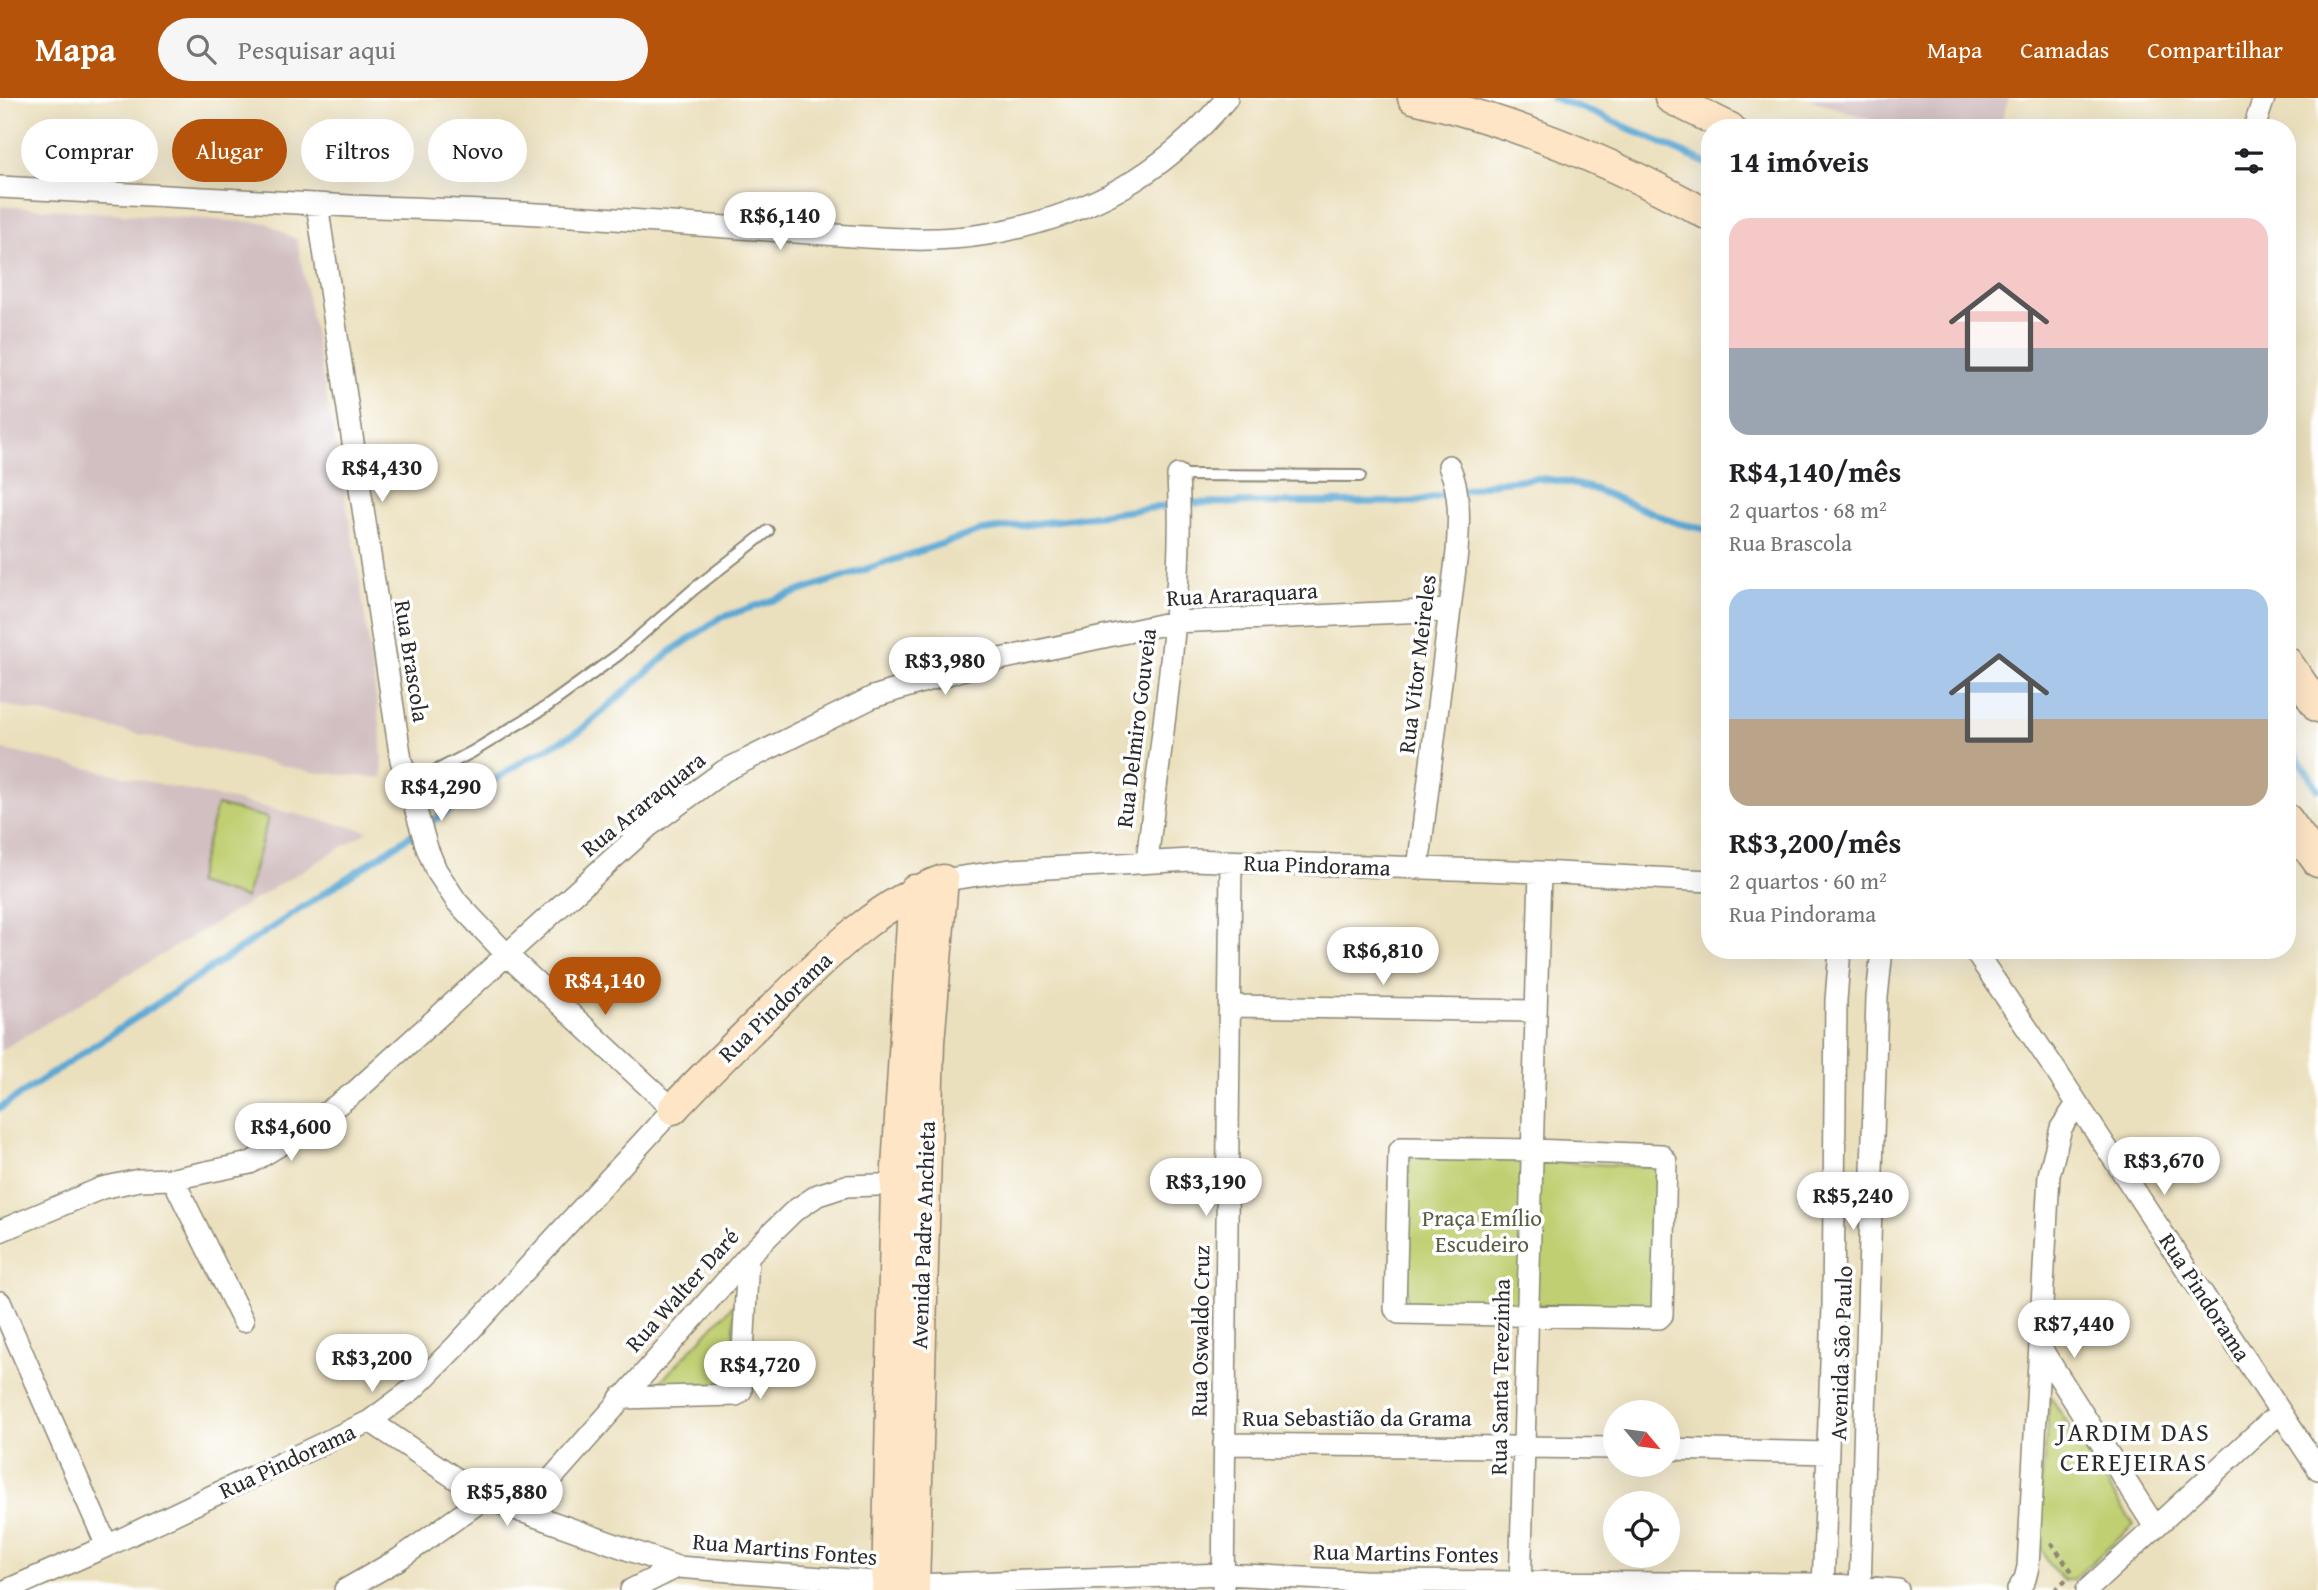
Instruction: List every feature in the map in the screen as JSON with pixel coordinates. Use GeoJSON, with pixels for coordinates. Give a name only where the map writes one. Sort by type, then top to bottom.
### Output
{"type":"FeatureCollection","features":[{"type":"Feature","properties":{"kind":"street"},"geometry":{"type":"LineString","coordinates":[[1199,129],[1205,98]]}},
{"type":"Feature","properties":{"kind":"street"},"geometry":{"type":"LineString","coordinates":[[0,187],[567,216],[934,240],[1021,227],[1095,202],[1136,181],[1199,129],[1227,98]]}},
{"type":"Feature","properties":{"kind":"street"},"geometry":{"type":"LineString","coordinates":[[1413,98],[1448,106],[1565,146],[1701,212]]}},
{"type":"Feature","properties":{"kind":"street"},"geometry":{"type":"LineString","coordinates":[[1670,98],[1712,119]]}},
{"type":"Feature","properties":{"kind":"street"},"geometry":{"type":"LineString","coordinates":[[2257,119],[2264,98]]}},
{"type":"Feature","properties":{"kind":"street","name":"Rua Brascola"},"geometry":{"type":"LineString","coordinates":[[317,204],[401,760],[427,848],[436,870],[457,902],[508,956],[673,1109]]}},
{"type":"Feature","properties":{"kind":"street","name":"Rua Vitor Meireles"},"geometry":{"type":"LineString","coordinates":[[1418,869],[1457,552],[1458,508],[1452,472]]}},
{"type":"Feature","properties":{"kind":"street","name":"Rua Delmiro Gouveia"},"geometry":{"type":"LineString","coordinates":[[1147,862],[1174,622],[1180,531],[1179,481]]}},
{"type":"Feature","properties":{"kind":"street","name":"Rua Araraquara"},"geometry":{"type":"LineString","coordinates":[[0,1231],[102,1188],[139,1180],[173,1179],[250,1163],[295,1136],[356,1091],[649,826],[724,771],[841,710],[873,697],[991,661],[1174,622],[1450,610]]}},
{"type":"Feature","properties":{"kind":"street"},"geometry":{"type":"LineString","coordinates":[[2296,675],[2318,707]]}},
{"type":"Feature","properties":{"kind":"street"},"geometry":{"type":"LineString","coordinates":[[2296,832],[2318,862]]}},
{"type":"Feature","properties":{"kind":"street","name":"Rua Pindorama"},"geometry":{"type":"LineString","coordinates":[[7,1590],[107,1546],[370,1421],[413,1389],[454,1348],[673,1109],[827,956],[872,918],[914,890],[943,880],[1012,870],[1147,862],[1231,862],[1540,872],[1701,881]]}},
{"type":"Feature","properties":{"kind":"street","name":"Rua Oswaldo Cruz"},"geometry":{"type":"LineString","coordinates":[[1224,1582],[1231,862]]}},
{"type":"Feature","properties":{"kind":"street","name":"Rua Santa Terezinha"},"geometry":{"type":"LineString","coordinates":[[1520,1586],[1540,872]]}},
{"type":"Feature","properties":{"kind":"street","name":"Avenida Padre Anchieta"},"geometry":{"type":"LineString","coordinates":[[910,1184],[929,1042],[943,880]]}},
{"type":"Feature","properties":{"kind":"street","name":"Avenida Padre Anchieta"},"geometry":{"type":"LineString","coordinates":[[901,1587],[914,890]]}},
{"type":"Feature","properties":{"kind":"street","name":"Avenida São Paulo"},"geometry":{"type":"LineString","coordinates":[[1823,1587],[1834,1252],[1836,1000],[1839,959]]}},
{"type":"Feature","properties":{"kind":"street","name":"Avenida São Paulo"},"geometry":{"type":"LineString","coordinates":[[1860,1588],[1877,997],[1881,959]]}},
{"type":"Feature","properties":{"kind":"street","name":"Rua Pindorama"},"geometry":{"type":"LineString","coordinates":[[1980,959],[2318,1469]]}},
{"type":"Feature","properties":{"kind":"street"},"geometry":{"type":"LineString","coordinates":[[1230,1006],[1536,1011]]}},
{"type":"Feature","properties":{"kind":"street"},"geometry":{"type":"LineString","coordinates":[[2018,1590],[2027,1573],[2051,1160],[2061,1128],[2077,1104]]}},
{"type":"Feature","properties":{"kind":"street"},"geometry":{"type":"LineString","coordinates":[[1402,1148],[1533,1150],[1664,1157],[1663,1312],[1659,1318],[1527,1316],[1396,1312],[1399,1152],[1402,1148]]}},
{"type":"Feature","properties":{"kind":"street"},"geometry":{"type":"LineString","coordinates":[[173,1179],[243,1321]]}},
{"type":"Feature","properties":{"kind":"street","name":"Rua Walter Daré"},"geometry":{"type":"LineString","coordinates":[[522,1512],[748,1256],[794,1211],[818,1195],[846,1186],[910,1184]]}},
{"type":"Feature","properties":{"kind":"street"},"geometry":{"type":"LineString","coordinates":[[1834,1252],[1871,1253]]}},
{"type":"Feature","properties":{"kind":"street"},"geometry":{"type":"LineString","coordinates":[[620,1398],[736,1395],[741,1391],[748,1256]]}},
{"type":"Feature","properties":{"kind":"street"},"geometry":{"type":"LineString","coordinates":[[0,1302],[107,1546]]}},
{"type":"Feature","properties":{"kind":"street"},"geometry":{"type":"LineString","coordinates":[[2040,1347],[2155,1527]]}},
{"type":"Feature","properties":{"kind":"street"},"geometry":{"type":"LineString","coordinates":[[2038,1385],[2049,1385],[2070,1397]]}},
{"type":"Feature","properties":{"kind":"street"},"geometry":{"type":"LineString","coordinates":[[2087,1590],[2280,1412]]}},
{"type":"Feature","properties":{"kind":"street","name":"Rua Martins Fontes"},"geometry":{"type":"LineString","coordinates":[[370,1421],[485,1498],[677,1567],[901,1587],[1364,1581],[1520,1586],[1823,1587],[1898,1590]]}},
{"type":"Feature","properties":{"kind":"street","name":"Rua Sebastião da Grama"},"geometry":{"type":"LineString","coordinates":[[1224,1444],[1603,1448]]}},
{"type":"Feature","properties":{"kind":"street"},"geometry":{"type":"LineString","coordinates":[[1680,1449],[1828,1454]]}},
{"type":"Feature","properties":{"kind":"street"},"geometry":{"type":"LineString","coordinates":[[345,1590],[399,1559],[485,1498]]}},
{"type":"Feature","properties":{"kind":"street"},"geometry":{"type":"LineString","coordinates":[[631,1590],[677,1567]]}},
{"type":"Feature","properties":{"kind":"lane"},"geometry":{"type":"LineString","coordinates":[[1179,481],[1360,476]]}},
{"type":"Feature","properties":{"kind":"lane"},"geometry":{"type":"LineString","coordinates":[[407,786],[546,707],[618,655],[694,589],[768,531]]}},
{"type":"Feature","properties":{"kind":"path"},"geometry":{"type":"LineString","coordinates":[[2049,1540],[2073,1573]]}},
{"type":"Feature","properties":{"kind":"shaded area"},"geometry":{"type":"Polygon","coordinates":[[[1806,98],[2009,98],[2002,119],[1869,119],[1806,98]]]}},
{"type":"Feature","properties":{"kind":"shaded area"},"geometry":{"type":"Polygon","coordinates":[[[0,206],[267,223],[297,240],[358,567],[380,725],[383,778],[312,772],[0,704],[0,206]]]}},
{"type":"Feature","properties":{"kind":"shaded area"},"geometry":{"type":"Polygon","coordinates":[[[0,749],[264,807],[369,831],[0,1051],[0,749]]]}},
{"type":"Feature","properties":{"kind":"green space"},"geometry":{"type":"Polygon","coordinates":[[[217,805],[268,818],[246,898],[196,883],[217,805]]]}},
{"type":"Feature","properties":{"kind":"green space","name":"Praça Emílio Escudeiro"},"geometry":{"type":"Polygon","coordinates":[[[1409,1155],[1657,1167],[1657,1309],[1407,1302],[1409,1155]]]}},
{"type":"Feature","properties":{"kind":"green space"},"geometry":{"type":"Polygon","coordinates":[[[735,1303],[732,1386],[659,1383],[735,1303]]]}},
{"type":"Feature","properties":{"kind":"green space"},"geometry":{"type":"Polygon","coordinates":[[[2050,1396],[2134,1525],[2073,1579],[2063,1581],[2050,1565],[2036,1538],[2050,1396]]]}},
{"type":"Feature","properties":{"kind":"waterway"},"geometry":{"type":"LineString","coordinates":[[1553,98],[1595,113],[1701,161]]}},
{"type":"Feature","properties":{"kind":"waterway"},"geometry":{"type":"LineString","coordinates":[[0,1108],[523,761],[580,731],[670,652],[720,618],[980,531],[1189,503],[1414,502],[1499,482],[1536,478],[1594,489],[1677,523],[1701,528]]}},
{"type":"Feature","properties":{"kind":"waterway"},"geometry":{"type":"LineString","coordinates":[[2296,756],[2318,789]]}},
{"type":"Feature","properties":{"kind":"district","name":"JARDIM DAS CEREJEIRAS"},"geometry":{"type":"Point","coordinates":[2134,1447]}}]}
